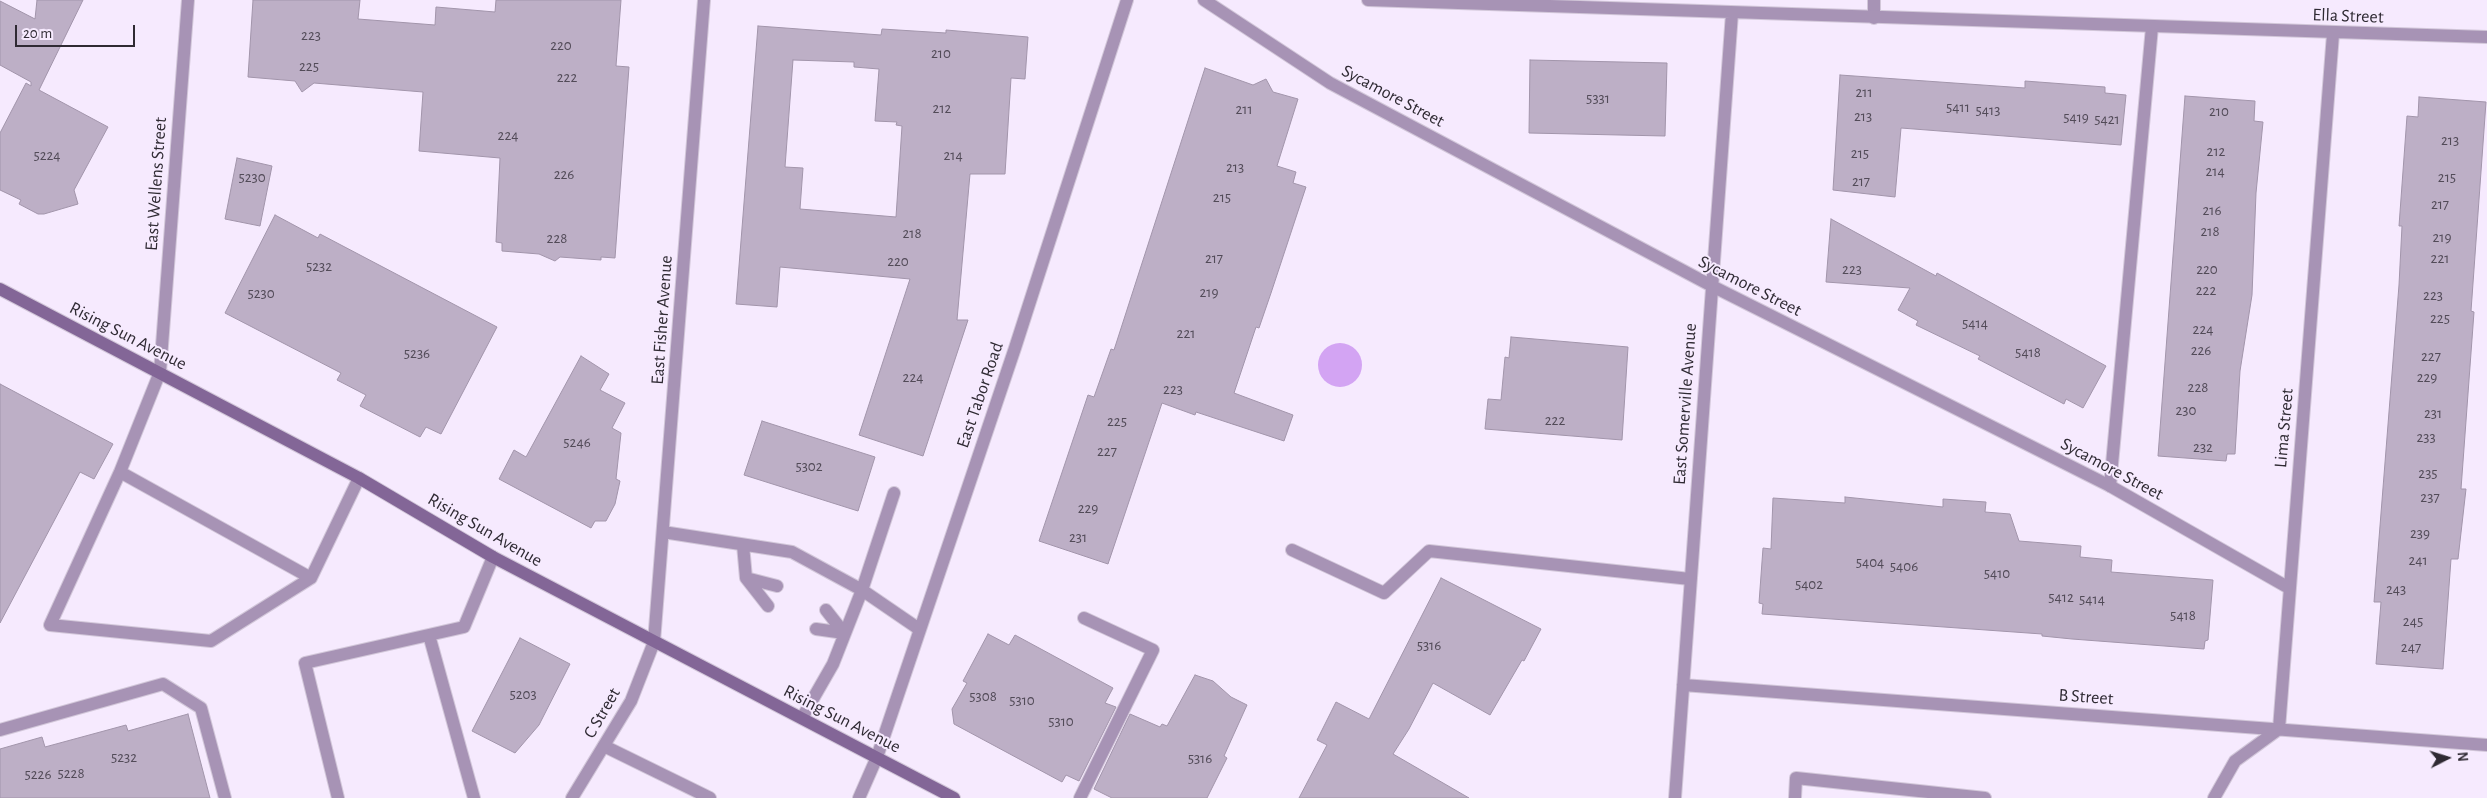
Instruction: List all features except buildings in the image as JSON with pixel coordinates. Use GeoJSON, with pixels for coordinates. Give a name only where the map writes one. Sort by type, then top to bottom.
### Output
{"type":"FeatureCollection","features":[{"type":"Feature","properties":{"kind":"main road","name":"Rising Sun Avenue"},"geometry":{"type":"LineString","coordinates":[[0,289],[359,478],[493,557],[954,798]]}},
{"type":"Feature","properties":{"kind":"street","name":"East Wellens Street"},"geometry":{"type":"LineString","coordinates":[[188,0],[160,372],[120,472],[50,625],[211,641],[311,578]]}},
{"type":"Feature","properties":{"kind":"street","name":"East Fisher Avenue"},"geometry":{"type":"LineString","coordinates":[[654,642],[704,0]]}},
{"type":"Feature","properties":{"kind":"street","name":"East Tabor Road"},"geometry":{"type":"LineString","coordinates":[[859,798],[877,757],[1015,348],[1127,0]]}},
{"type":"Feature","properties":{"kind":"street","name":"Sycamore Street"},"geometry":{"type":"LineString","coordinates":[[1204,0],[1330,83],[1712,286],[2110,486],[2289,588]]}},
{"type":"Feature","properties":{"kind":"street","name":"Ella Street"},"geometry":{"type":"LineString","coordinates":[[1368,0],[2333,34],[2487,37]]}},
{"type":"Feature","properties":{"kind":"street"},"geometry":{"type":"LineString","coordinates":[[1874,0],[1874,18]]}},
{"type":"Feature","properties":{"kind":"street","name":"East Somerville Avenue"},"geometry":{"type":"LineString","coordinates":[[1675,798],[1732,13]]}},
{"type":"Feature","properties":{"kind":"street"},"geometry":{"type":"LineString","coordinates":[[2110,486],[2152,27]]}},
{"type":"Feature","properties":{"kind":"street","name":"Lima Street"},"geometry":{"type":"LineString","coordinates":[[2279,729],[2333,34]]}},
{"type":"Feature","properties":{"kind":"street"},"geometry":{"type":"LineString","coordinates":[[120,472],[311,578],[359,478]]}},
{"type":"Feature","properties":{"kind":"street"},"geometry":{"type":"LineString","coordinates":[[802,718],[833,664],[862,590],[894,493]]}},
{"type":"Feature","properties":{"kind":"street"},"geometry":{"type":"LineString","coordinates":[[663,532],[792,552],[862,590],[919,630]]}},
{"type":"Feature","properties":{"kind":"street"},"geometry":{"type":"LineString","coordinates":[[743,544],[746,578],[768,606]]}},
{"type":"Feature","properties":{"kind":"street"},"geometry":{"type":"LineString","coordinates":[[1292,550],[1384,594],[1429,551],[1690,578]]}},
{"type":"Feature","properties":{"kind":"street"},"geometry":{"type":"LineString","coordinates":[[338,798],[304,663],[464,627],[493,557]]}},
{"type":"Feature","properties":{"kind":"street"},"geometry":{"type":"LineString","coordinates":[[746,578],[777,586]]}},
{"type":"Feature","properties":{"kind":"street"},"geometry":{"type":"LineString","coordinates":[[826,610],[844,633]]}},
{"type":"Feature","properties":{"kind":"street"},"geometry":{"type":"LineString","coordinates":[[1080,798],[1153,650],[1084,618]]}},
{"type":"Feature","properties":{"kind":"street"},"geometry":{"type":"LineString","coordinates":[[816,629],[844,633]]}},
{"type":"Feature","properties":{"kind":"street"},"geometry":{"type":"LineString","coordinates":[[429,635],[474,798]]}},
{"type":"Feature","properties":{"kind":"street","name":"C Street"},"geometry":{"type":"LineString","coordinates":[[572,798],[631,700],[654,642]]}},
{"type":"Feature","properties":{"kind":"street"},"geometry":{"type":"LineString","coordinates":[[0,730],[163,684],[201,708],[225,798]]}},
{"type":"Feature","properties":{"kind":"street","name":"B Street"},"geometry":{"type":"LineString","coordinates":[[1683,685],[2487,745]]}},
{"type":"Feature","properties":{"kind":"street"},"geometry":{"type":"LineString","coordinates":[[2214,798],[2235,761],[2279,729]]}},
{"type":"Feature","properties":{"kind":"street"},"geometry":{"type":"LineString","coordinates":[[604,746],[710,798]]}},
{"type":"Feature","properties":{"kind":"street"},"geometry":{"type":"LineString","coordinates":[[1795,798],[1796,778],[1985,798]]}},
{"type":"Feature","properties":{"kind":"shaded area"},"geometry":{"type":"Polygon","coordinates":[[[1336,343],[1344,343],[1356,349],[1362,365],[1356,381],[1344,387],[1336,387],[1324,381],[1318,369],[1318,361],[1324,349],[1336,343]]]}}]}
